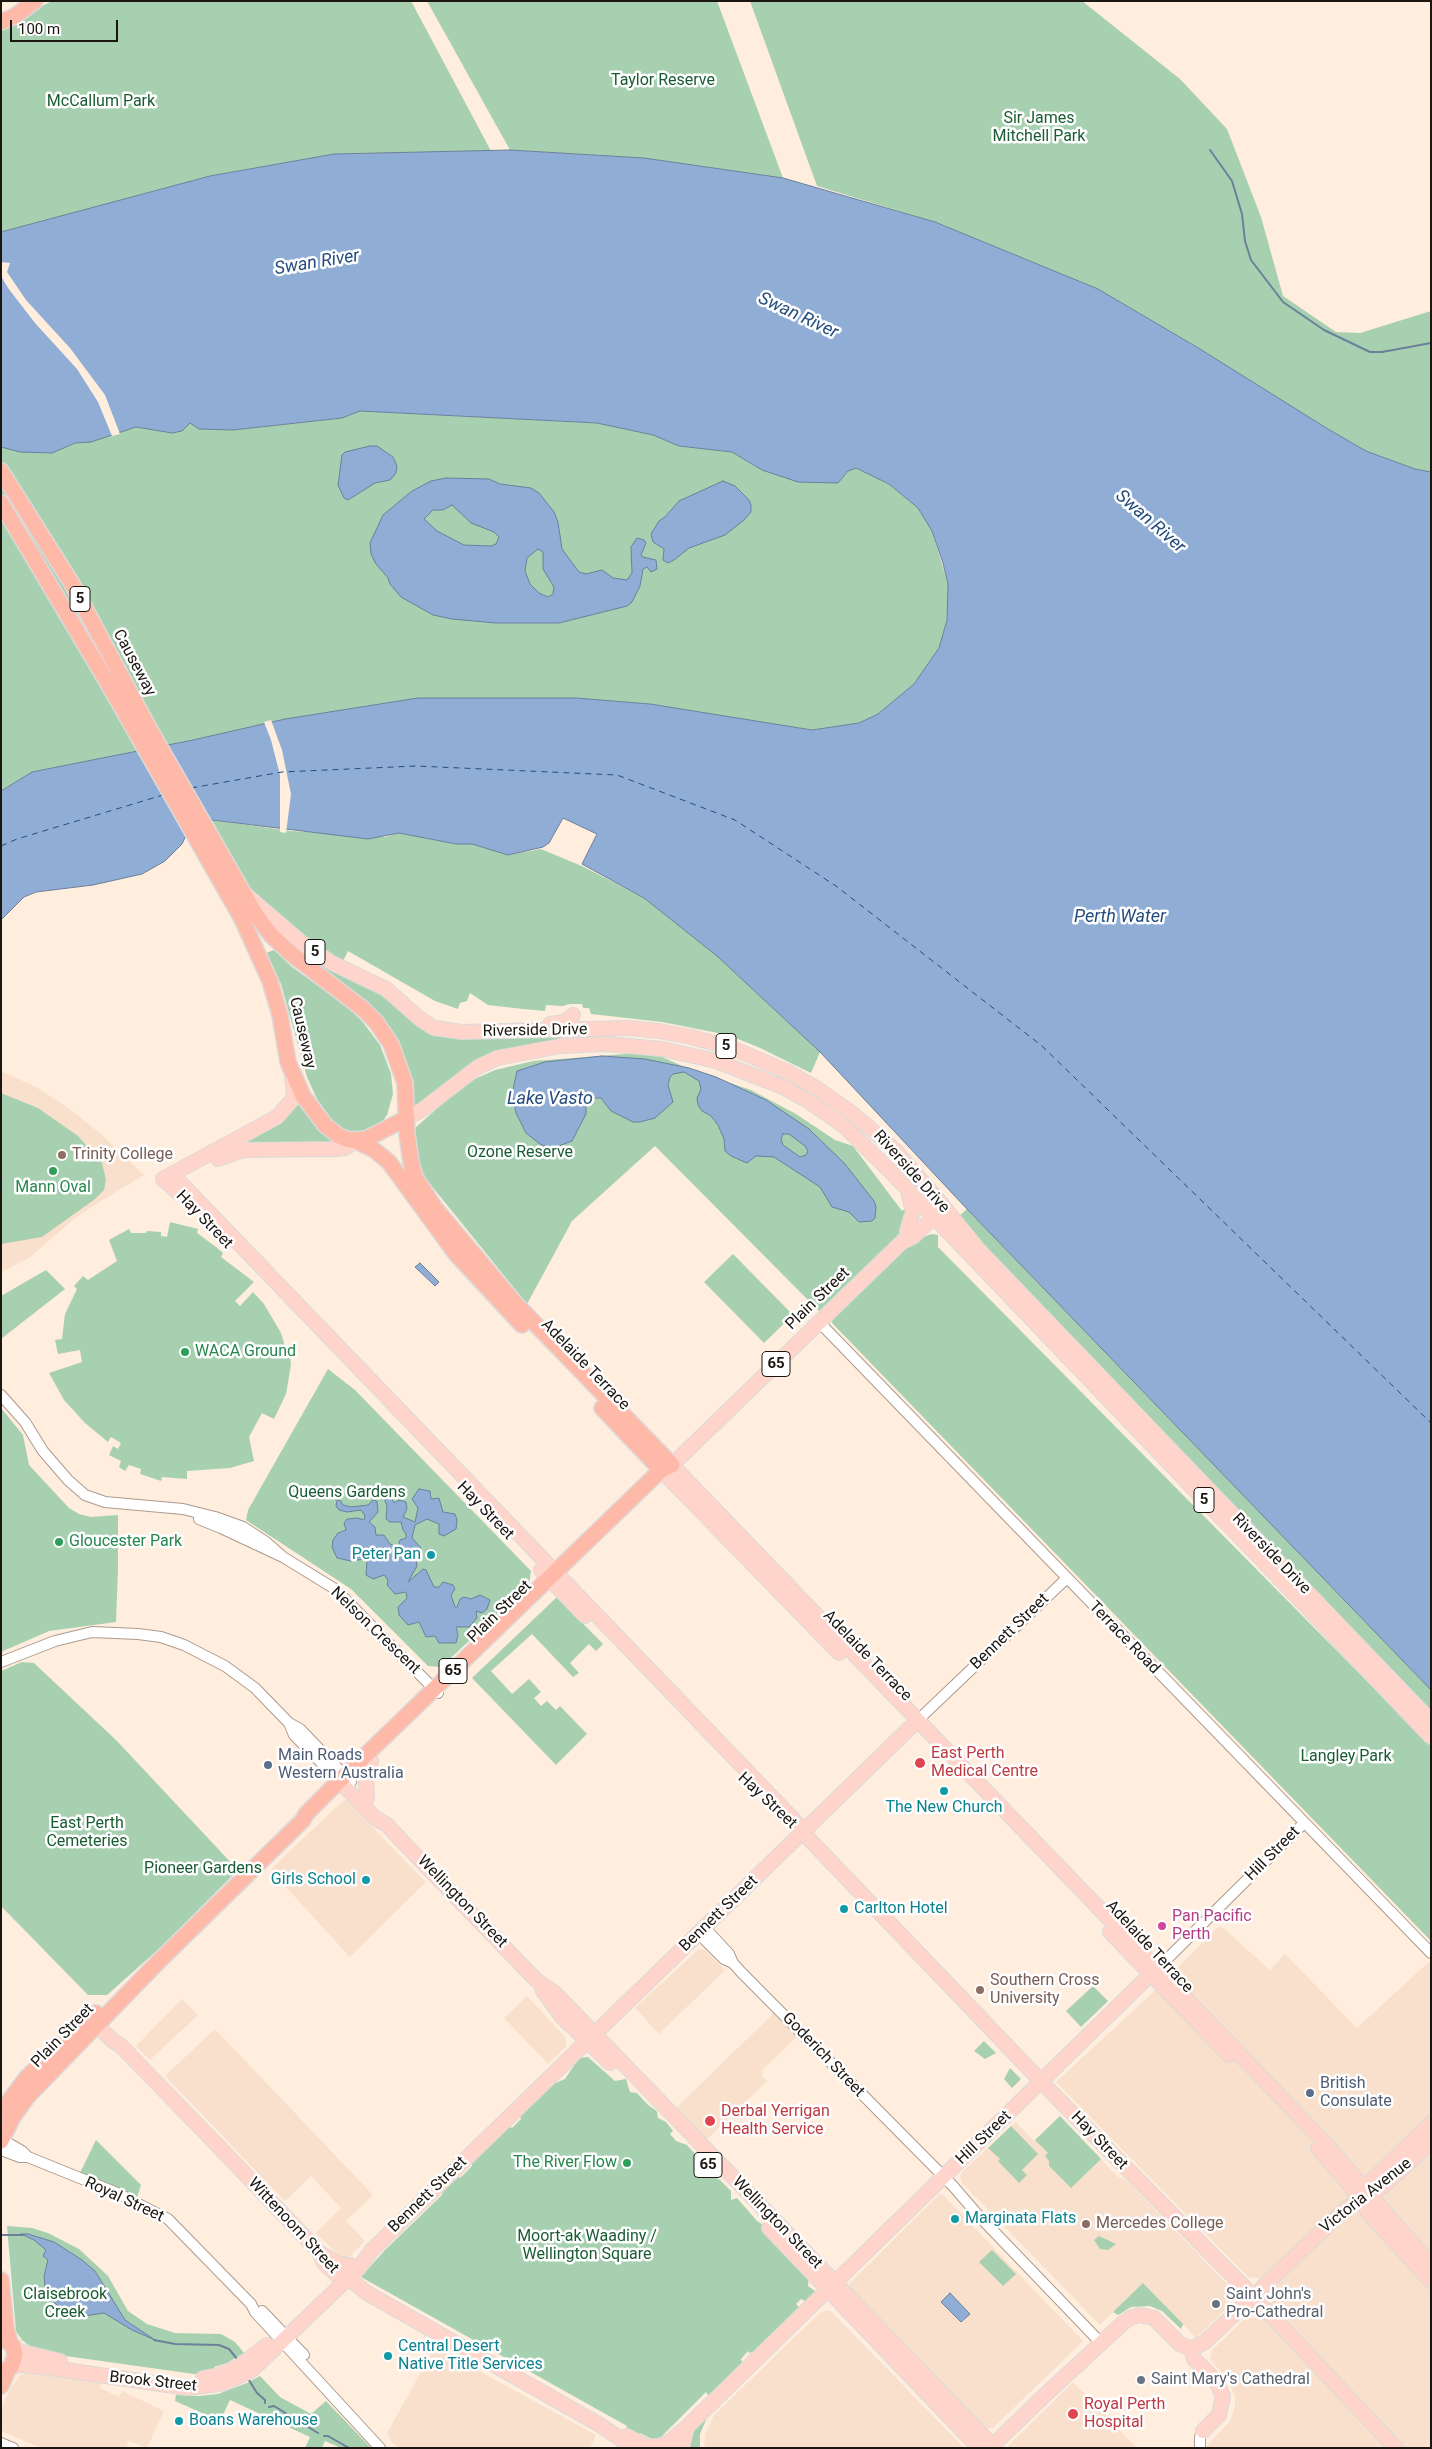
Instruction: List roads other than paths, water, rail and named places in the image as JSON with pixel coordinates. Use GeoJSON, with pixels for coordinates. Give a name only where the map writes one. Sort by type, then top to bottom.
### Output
{"type":"FeatureCollection","features":[{"type":"Feature","properties":{"kind":"highway"},"geometry":{"type":"LineString","coordinates":[[1,13],[29,1]]}},
{"type":"Feature","properties":{"kind":"highway"},"geometry":{"type":"LineString","coordinates":[[1,22],[15,16],[35,1]]}},
{"type":"Feature","properties":{"kind":"highway","name":"Causeway"},"geometry":{"type":"LineString","coordinates":[[1,471],[72,584],[144,734]]}},
{"type":"Feature","properties":{"kind":"highway","name":"Causeway"},"geometry":{"type":"LineString","coordinates":[[1,503],[144,734],[209,848],[266,972],[280,1015],[291,1072],[303,1096],[319,1119],[339,1136],[356,1141]]}},
{"type":"Feature","properties":{"kind":"highway","name":"Causeway"},"geometry":{"type":"LineString","coordinates":[[209,848],[244,893],[256,915],[284,947],[354,1000],[376,1022],[391,1044],[402,1069],[405,1083],[407,1118]]}},
{"type":"Feature","properties":{"kind":"highway","name":"5"},"geometry":{"type":"LineString","coordinates":[[356,1141],[366,1140],[407,1118]]}},
{"type":"Feature","properties":{"kind":"highway","name":"Adelaide Terrace"},"geometry":{"type":"LineString","coordinates":[[407,1118],[409,1150],[415,1176],[435,1208],[515,1303],[667,1470]]}},
{"type":"Feature","properties":{"kind":"highway","name":"Adelaide Terrace"},"geometry":{"type":"LineString","coordinates":[[356,1141],[373,1149],[389,1162],[456,1254],[667,1470]]}},
{"type":"Feature","properties":{"kind":"highway","name":"Plain Street"},"geometry":{"type":"LineString","coordinates":[[1,2112],[27,2077],[97,2019],[304,1820],[311,1820],[345,1781],[667,1470]]}},
{"type":"Feature","properties":{"kind":"highway","name":"Plain Street"},"geometry":{"type":"LineString","coordinates":[[345,1781],[371,1761],[437,1691]]}},
{"type":"Feature","properties":{"kind":"highway","name":"Plain Street"},"geometry":{"type":"LineString","coordinates":[[1,2140],[13,2117],[28,2096],[97,2019]]}},
{"type":"Feature","properties":{"kind":"highway"},"geometry":{"type":"LineString","coordinates":[[1,2280],[9,2344],[15,2359],[7,2370],[1,2386]]}},
{"type":"Feature","properties":{"kind":"main road","name":"Riverside Drive"},"geometry":{"type":"LineString","coordinates":[[244,893],[301,942],[340,967],[386,989],[427,1024],[454,1032],[629,1028],[658,1031],[732,1048],[802,1080],[867,1124],[894,1149],[978,1249],[1431,1721]]}},
{"type":"Feature","properties":{"kind":"main road"},"geometry":{"type":"LineString","coordinates":[[501,1031],[511,1026],[560,1024],[577,1014],[590,1022],[620,1025],[629,1028]]}},
{"type":"Feature","properties":{"kind":"main road","name":"Riverside Drive"},"geometry":{"type":"LineString","coordinates":[[407,1118],[422,1110],[478,1066],[497,1058],[561,1046],[607,1044],[662,1049],[740,1069],[791,1092],[843,1125],[907,1188],[1431,1737]]}},
{"type":"Feature","properties":{"kind":"main road","name":"Hay Street"},"geometry":{"type":"LineString","coordinates":[[173,1180],[277,1117],[292,1100],[294,1084],[291,1072]]}},
{"type":"Feature","properties":{"kind":"main road","name":"Hay Street"},"geometry":{"type":"LineString","coordinates":[[173,1180],[222,1157],[244,1150],[336,1149],[344,1148],[356,1141]]}},
{"type":"Feature","properties":{"kind":"main road","name":"Hay Street"},"geometry":{"type":"LineString","coordinates":[[173,1180],[790,1826],[803,1833],[1042,2082],[1253,2297],[1396,2448]]}},
{"type":"Feature","properties":{"kind":"main road"},"geometry":{"type":"LineString","coordinates":[[907,1188],[913,1211],[907,1237],[931,1230],[951,1236]]}},
{"type":"Feature","properties":{"kind":"main road","name":"Plain Street"},"geometry":{"type":"LineString","coordinates":[[667,1470],[941,1203]]}},
{"type":"Feature","properties":{"kind":"main road","name":"Adelaide Terrace"},"geometry":{"type":"LineString","coordinates":[[667,1470],[1154,1971],[1363,2194]]}},
{"type":"Feature","properties":{"kind":"main road","name":"Bennett Street"},"geometry":{"type":"LineString","coordinates":[[282,2336],[343,2276],[365,2261],[372,2250],[915,1724]]}},
{"type":"Feature","properties":{"kind":"main road"},"geometry":{"type":"LineString","coordinates":[[367,1798],[366,1781],[371,1761]]}},
{"type":"Feature","properties":{"kind":"main road","name":"Wellington Street"},"geometry":{"type":"LineString","coordinates":[[345,1781],[367,1798],[381,1813],[387,1825]]}},
{"type":"Feature","properties":{"kind":"main road","name":"Wellington Street"},"geometry":{"type":"LineString","coordinates":[[345,1781],[375,1818],[387,1825],[536,1980],[558,2013],[591,2038],[630,2083],[989,2447]]}},
{"type":"Feature","properties":{"kind":"main road","name":"Hill Street"},"geometry":{"type":"LineString","coordinates":[[662,2446],[687,2427],[1154,1971]]}},
{"type":"Feature","properties":{"kind":"main road","name":"Wittenoom Street"},"geometry":{"type":"LineString","coordinates":[[97,2019],[117,2034],[121,2046],[319,2252],[339,2264],[343,2276],[349,2285],[600,2425]]}},
{"type":"Feature","properties":{"kind":"main road","name":"Victoria Avenue"},"geometry":{"type":"LineString","coordinates":[[1191,2349],[1205,2342],[1363,2194],[1431,2123]]}},
{"type":"Feature","properties":{"kind":"main road","name":"Victoria Avenue"},"geometry":{"type":"LineString","coordinates":[[1363,2194],[1382,2187],[1431,2142]]}},
{"type":"Feature","properties":{"kind":"main road"},"geometry":{"type":"LineString","coordinates":[[1363,2194],[1431,2265]]}},
{"type":"Feature","properties":{"kind":"main road"},"geometry":{"type":"LineString","coordinates":[[1363,2194],[1370,2215],[1431,2281]]}},
{"type":"Feature","properties":{"kind":"main road"},"geometry":{"type":"LineString","coordinates":[[989,2447],[1124,2322],[1136,2316],[1145,2315],[1154,2318],[1180,2344],[1191,2349],[1194,2359],[1216,2381],[1223,2396],[1219,2415],[1203,2431]]}},
{"type":"Feature","properties":{"kind":"main road","name":"Brook Street"},"geometry":{"type":"LineString","coordinates":[[7,2370],[22,2365],[44,2366],[188,2388],[206,2387],[245,2368],[282,2336]]}},
{"type":"Feature","properties":{"kind":"main road","name":"Brook Street"},"geometry":{"type":"LineString","coordinates":[[9,2344],[105,2368],[188,2379],[219,2375],[245,2368]]}},
{"type":"Feature","properties":{"kind":"main road"},"geometry":{"type":"LineString","coordinates":[[600,2425],[606,2425],[648,2446],[656,2448],[662,2446]]}},
{"type":"Feature","properties":{"kind":"main road"},"geometry":{"type":"LineString","coordinates":[[600,2425],[631,2447]]}},
{"type":"Feature","properties":{"kind":"main road"},"geometry":{"type":"LineString","coordinates":[[682,2448],[687,2427]]}},
{"type":"Feature","properties":{"kind":"street","name":"Terrace Road"},"geometry":{"type":"LineString","coordinates":[[819,1322],[1431,1953]]}},
{"type":"Feature","properties":{"kind":"street","name":"Nelson Crescent"},"geometry":{"type":"LineString","coordinates":[[1,1395],[25,1422],[43,1451],[78,1490],[92,1498],[113,1503],[168,1508],[221,1528],[282,1557],[335,1589],[347,1599],[437,1691]]}},
{"type":"Feature","properties":{"kind":"street","name":"Bennett Street"},"geometry":{"type":"LineString","coordinates":[[915,1724],[1067,1578]]}},
{"type":"Feature","properties":{"kind":"street"},"geometry":{"type":"LineString","coordinates":[[1,1662],[55,1641],[92,1632],[161,1637],[198,1651],[234,1672],[255,1688],[290,1723],[300,1728],[345,1781]]}},
{"type":"Feature","properties":{"kind":"street","name":"Hill Street"},"geometry":{"type":"LineString","coordinates":[[1154,1971],[1304,1823]]}},
{"type":"Feature","properties":{"kind":"street","name":"Goderich Street"},"geometry":{"type":"LineString","coordinates":[[702,1931],[724,1959],[733,1963],[913,2147],[916,2156],[942,2178],[966,2208],[978,2215],[1101,2343]]}},
{"type":"Feature","properties":{"kind":"street","name":"Royal Street"},"geometry":{"type":"LineString","coordinates":[[1,2140],[28,2157],[117,2193],[168,2219],[251,2304],[255,2312],[282,2336],[388,2448]]}},
{"type":"Feature","properties":{"kind":"street","name":"Royal Street"},"geometry":{"type":"LineString","coordinates":[[1,2150],[20,2157],[28,2157]]}},
{"type":"Feature","properties":{"kind":"street","name":"Royal Street"},"geometry":{"type":"LineString","coordinates":[[282,2336],[380,2448]]}},
{"type":"Feature","properties":{"kind":"street"},"geometry":{"type":"LineString","coordinates":[[1200,2448],[1200,2437],[1203,2431]]}},
{"type":"Feature","properties":{"kind":"street"},"geometry":{"type":"LineString","coordinates":[[1,2443],[12,2448]]}},
{"type":"Feature","properties":{"kind":"water","name":"Perth Water"},"geometry":{"type":"Polygon","coordinates":[[[510,150],[644,158],[783,178],[935,222],[1098,289],[1366,451],[1415,469],[1431,472],[1431,1690],[967,1209],[820,1052],[717,956],[644,898],[582,864],[597,834],[563,818],[549,843],[543,847],[508,855],[472,844],[456,844],[399,833],[368,839],[212,820],[188,831],[182,844],[165,861],[142,874],[93,885],[36,892],[24,897],[1,920],[1,791],[32,772],[193,740],[285,719],[418,698],[576,698],[650,704],[812,730],[859,723],[878,714],[914,684],[939,648],[947,620],[948,584],[932,531],[918,508],[889,484],[856,468],[848,471],[838,483],[798,482],[762,470],[732,452],[679,446],[653,435],[597,423],[360,411],[342,418],[233,430],[199,429],[190,423],[182,431],[172,433],[136,427],[91,442],[75,443],[52,453],[20,452],[1,447],[1,232],[210,176],[334,154],[510,150]]]}},
{"type":"Feature","properties":{"kind":"water"},"geometry":{"type":"Polygon","coordinates":[[[377,446],[393,457],[397,466],[396,473],[390,480],[375,483],[348,500],[344,498],[338,485],[342,455],[345,452],[377,446]]]}},
{"type":"Feature","properties":{"kind":"water"},"geometry":{"type":"Polygon","coordinates":[[[446,478],[489,479],[500,484],[531,488],[539,493],[554,512],[558,522],[562,549],[579,572],[586,574],[602,570],[613,578],[627,580],[632,573],[631,547],[637,538],[644,540],[646,543],[641,555],[656,560],[657,569],[651,572],[647,567],[643,569],[640,586],[632,602],[627,606],[559,623],[496,623],[452,619],[433,615],[401,597],[376,564],[371,554],[370,543],[383,515],[412,491],[431,481],[446,478]],[[452,505],[443,510],[433,510],[424,519],[437,531],[464,545],[491,546],[496,544],[499,537],[494,532],[471,523],[452,505]],[[538,549],[527,558],[525,571],[530,584],[539,593],[548,597],[553,594],[554,587],[543,569],[543,552],[538,549]]]}},
{"type":"Feature","properties":{"kind":"water"},"geometry":{"type":"Polygon","coordinates":[[[723,481],[735,486],[749,500],[751,512],[725,535],[689,548],[668,563],[663,560],[664,549],[653,542],[651,534],[659,521],[679,501],[723,481]]]}},
{"type":"Feature","properties":{"kind":"water","name":"Lake Vasto"},"geometry":{"type":"Polygon","coordinates":[[[602,1056],[645,1059],[689,1068],[716,1077],[766,1100],[809,1129],[845,1164],[874,1201],[876,1207],[875,1218],[872,1221],[859,1222],[849,1212],[832,1207],[820,1187],[774,1157],[756,1156],[747,1163],[731,1156],[725,1151],[724,1139],[718,1125],[698,1105],[697,1098],[701,1089],[699,1081],[684,1072],[673,1074],[670,1077],[668,1085],[673,1102],[655,1118],[633,1122],[611,1111],[601,1098],[593,1098],[586,1104],[586,1114],[572,1141],[556,1147],[555,1150],[540,1144],[526,1133],[516,1113],[512,1094],[517,1071],[545,1062],[602,1056]],[[783,1134],[781,1139],[783,1145],[800,1157],[806,1155],[808,1151],[805,1146],[789,1134],[783,1134]]]}},
{"type":"Feature","properties":{"kind":"water"},"geometry":{"type":"Polygon","coordinates":[[[420,1263],[439,1282],[435,1286],[415,1267],[420,1263]]]}},
{"type":"Feature","properties":{"kind":"water"},"geometry":{"type":"Polygon","coordinates":[[[419,1489],[430,1491],[431,1499],[439,1498],[443,1512],[455,1514],[457,1520],[456,1529],[444,1536],[439,1534],[439,1524],[427,1519],[415,1525],[412,1538],[421,1548],[415,1555],[417,1566],[408,1582],[423,1569],[426,1570],[434,1587],[439,1587],[443,1582],[453,1585],[455,1589],[451,1595],[455,1607],[457,1607],[460,1599],[464,1597],[471,1599],[480,1595],[490,1600],[487,1609],[482,1613],[476,1611],[477,1618],[469,1627],[456,1627],[458,1635],[456,1643],[439,1643],[435,1636],[426,1637],[419,1622],[408,1625],[399,1615],[398,1607],[407,1598],[406,1592],[395,1594],[387,1585],[388,1580],[384,1575],[373,1579],[366,1575],[367,1561],[365,1559],[351,1561],[337,1558],[332,1547],[333,1540],[338,1533],[346,1530],[344,1523],[347,1519],[358,1518],[364,1520],[365,1516],[361,1510],[347,1512],[339,1510],[336,1506],[337,1500],[340,1500],[343,1505],[351,1507],[368,1505],[373,1500],[377,1501],[378,1512],[369,1522],[375,1527],[376,1535],[384,1535],[390,1544],[398,1548],[400,1540],[406,1538],[406,1534],[401,1522],[390,1522],[386,1519],[387,1506],[384,1498],[386,1496],[391,1497],[394,1503],[399,1500],[406,1502],[407,1509],[403,1517],[415,1522],[418,1508],[412,1499],[419,1489]]]}},
{"type":"Feature","properties":{"kind":"water"},"geometry":{"type":"Polygon","coordinates":[[[21,2234],[28,2234],[54,2242],[82,2260],[95,2271],[125,2320],[155,2340],[132,2330],[104,2313],[78,2317],[61,2309],[52,2300],[45,2286],[44,2276],[48,2260],[43,2256],[46,2250],[34,2240],[21,2234]]]}},
{"type":"Feature","properties":{"kind":"water"},"geometry":{"type":"Polygon","coordinates":[[[950,2293],[970,2314],[961,2322],[941,2302],[950,2293]]]}},
{"type":"Feature","properties":{"kind":"waterway"},"geometry":{"type":"LineString","coordinates":[[1210,150],[1232,181],[1242,214],[1245,241],[1251,260],[1283,302],[1324,330],[1370,352],[1382,352],[1431,343]]}},
{"type":"Feature","properties":{"kind":"waterway"},"geometry":{"type":"LineString","coordinates":[[1,2235],[24,2235]]}},
{"type":"Feature","properties":{"kind":"waterway"},"geometry":{"type":"LineString","coordinates":[[154,2340],[175,2344],[219,2345],[229,2349],[238,2360]]}},
{"type":"Feature","properties":{"kind":"waterway"},"geometry":{"type":"LineString","coordinates":[[247,2377],[257,2393],[265,2400],[265,2403]]}},
{"type":"Feature","properties":{"kind":"waterway"},"geometry":{"type":"LineString","coordinates":[[269,2407],[274,2406],[318,2433]]}},
{"type":"Feature","properties":{"kind":"waterway"},"geometry":{"type":"LineString","coordinates":[[324,2436],[328,2436],[349,2448]]}},
{"type":"Feature","properties":{"kind":"place","name":"Trinity College"},"geometry":{"type":"Point","coordinates":[62,1155]}},
{"type":"Feature","properties":{"kind":"place","name":"Mann Oval"},"geometry":{"type":"Point","coordinates":[53,1171]}},
{"type":"Feature","properties":{"kind":"place","name":"WACA Ground"},"geometry":{"type":"Point","coordinates":[185,1352]}},
{"type":"Feature","properties":{"kind":"place","name":"Gloucester Park"},"geometry":{"type":"Point","coordinates":[59,1542]}},
{"type":"Feature","properties":{"kind":"place","name":"Peter Pan"},"geometry":{"type":"Point","coordinates":[431,1555]}},
{"type":"Feature","properties":{"kind":"place","name":"East Perth Medical Centre"},"geometry":{"type":"Point","coordinates":[920,1763]}},
{"type":"Feature","properties":{"kind":"place","name":"Main Roads Western Australia"},"geometry":{"type":"Point","coordinates":[268,1765]}},
{"type":"Feature","properties":{"kind":"place","name":"The New Church"},"geometry":{"type":"Point","coordinates":[944,1791]}},
{"type":"Feature","properties":{"kind":"place","name":"Girls School"},"geometry":{"type":"Point","coordinates":[366,1880]}},
{"type":"Feature","properties":{"kind":"place","name":"Carlton Hotel"},"geometry":{"type":"Point","coordinates":[844,1909]}},
{"type":"Feature","properties":{"kind":"place","name":"Pan Pacific Perth"},"geometry":{"type":"Point","coordinates":[1162,1926]}},
{"type":"Feature","properties":{"kind":"place","name":"Southern Cross University"},"geometry":{"type":"Point","coordinates":[980,1990]}},
{"type":"Feature","properties":{"kind":"place","name":"British Consulate"},"geometry":{"type":"Point","coordinates":[1310,2093]}},
{"type":"Feature","properties":{"kind":"place","name":"Derbal Yerrigan Health Service"},"geometry":{"type":"Point","coordinates":[710,2121]}},
{"type":"Feature","properties":{"kind":"place","name":"The River Flow"},"geometry":{"type":"Point","coordinates":[627,2163]}},
{"type":"Feature","properties":{"kind":"place","name":"Marginata Flats"},"geometry":{"type":"Point","coordinates":[955,2219]}},
{"type":"Feature","properties":{"kind":"place","name":"Mercedes College"},"geometry":{"type":"Point","coordinates":[1086,2224]}},
{"type":"Feature","properties":{"kind":"place","name":"Saint John's Pro-Cathedral"},"geometry":{"type":"Point","coordinates":[1216,2304]}},
{"type":"Feature","properties":{"kind":"place","name":"Central Desert Native Title Services"},"geometry":{"type":"Point","coordinates":[388,2356]}},
{"type":"Feature","properties":{"kind":"place","name":"Saint Mary's Cathedral"},"geometry":{"type":"Point","coordinates":[1141,2380]}},
{"type":"Feature","properties":{"kind":"place","name":"Royal Perth Hospital"},"geometry":{"type":"Point","coordinates":[1073,2414]}},
{"type":"Feature","properties":{"kind":"place","name":"Boans Warehouse"},"geometry":{"type":"Point","coordinates":[179,2421]}},
{"type":"Feature","properties":{"kind":"park label","name":"Taylor Reserve"},"geometry":{"type":"Point","coordinates":[663,81]}},
{"type":"Feature","properties":{"kind":"park label","name":"McCallum Park"},"geometry":{"type":"Point","coordinates":[101,102]}},
{"type":"Feature","properties":{"kind":"park label","name":"Sir James Mitchell Park"},"geometry":{"type":"Point","coordinates":[1039,128]}},
{"type":"Feature","properties":{"kind":"park label","name":"Ozone Reserve"},"geometry":{"type":"Point","coordinates":[520,1153]}},
{"type":"Feature","properties":{"kind":"park label","name":"Queens Gardens"},"geometry":{"type":"Point","coordinates":[347,1493]}},
{"type":"Feature","properties":{"kind":"park label","name":"Langley Park"},"geometry":{"type":"Point","coordinates":[1346,1757]}},
{"type":"Feature","properties":{"kind":"park label","name":"East Perth Cemeteries"},"geometry":{"type":"Point","coordinates":[87,1833]}},
{"type":"Feature","properties":{"kind":"park label","name":"Pioneer Gardens"},"geometry":{"type":"Point","coordinates":[203,1869]}},
{"type":"Feature","properties":{"kind":"park label","name":"Moort-ak Waadiny / Wellington Square"},"geometry":{"type":"Point","coordinates":[587,2246]}},
{"type":"Feature","properties":{"kind":"park label","name":"Claisebrook Creek"},"geometry":{"type":"Point","coordinates":[65,2304]}},
{"type":"Feature","properties":{"kind":"water label","name":"Swan River"},"geometry":{"type":"Point","coordinates":[317,263]}},
{"type":"Feature","properties":{"kind":"water label","name":"Swan River"},"geometry":{"type":"Point","coordinates":[798,316]}},
{"type":"Feature","properties":{"kind":"water label","name":"Swan River"},"geometry":{"type":"Point","coordinates":[1150,522]}}]}
